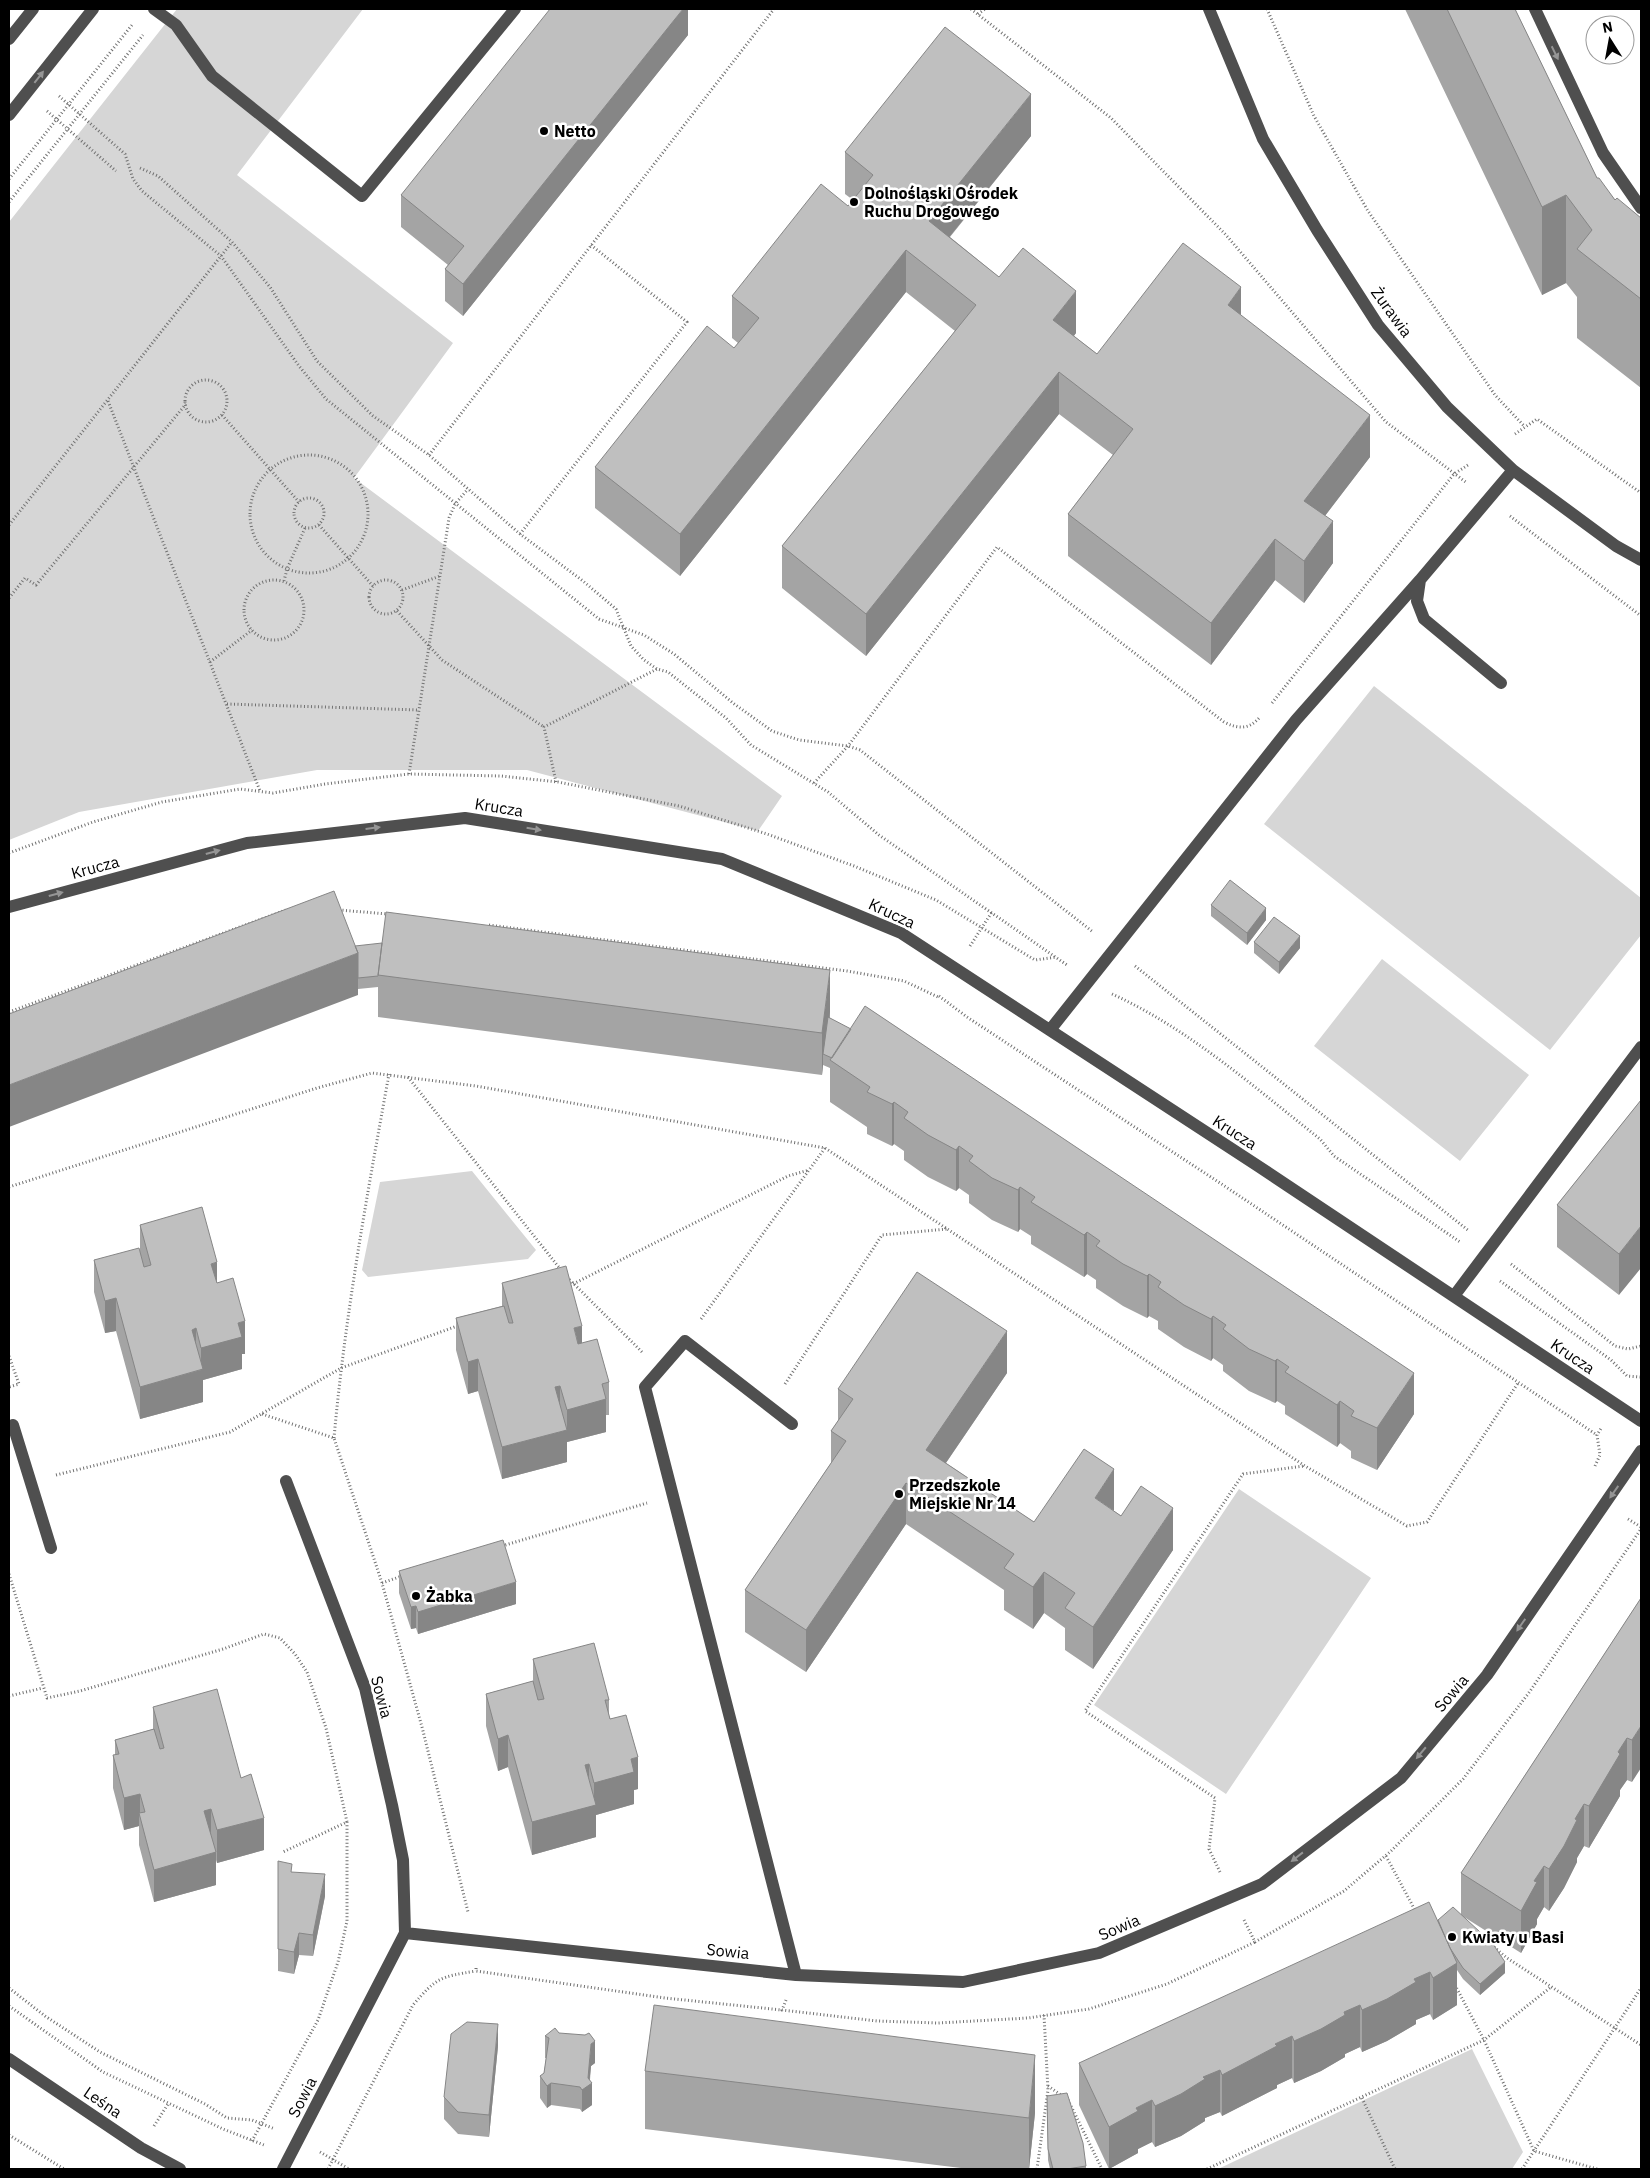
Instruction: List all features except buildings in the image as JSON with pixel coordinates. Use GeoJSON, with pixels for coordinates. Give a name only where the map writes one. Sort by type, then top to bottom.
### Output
{"type":"FeatureCollection","features":[{"type":"Feature","properties":{"kind":"street"},"geometry":{"type":"LineString","coordinates":[[9,39],[33,9]]}},
{"type":"Feature","properties":{"kind":"street"},"geometry":{"type":"LineString","coordinates":[[9,115],[93,9]]}},
{"type":"Feature","properties":{"kind":"street"},"geometry":{"type":"LineString","coordinates":[[157,11],[176,25],[212,76],[362,196],[515,9]]}},
{"type":"Feature","properties":{"kind":"street","name":"Żurawia"},"geometry":{"type":"LineString","coordinates":[[1209,9],[1263,139],[1316,230],[1378,325],[1447,407],[1513,470],[1616,546],[1641,560]]}},
{"type":"Feature","properties":{"kind":"street"},"geometry":{"type":"LineString","coordinates":[[1535,9],[1603,153],[1641,208]]}},
{"type":"Feature","properties":{"kind":"street"},"geometry":{"type":"LineString","coordinates":[[1050,1030],[1296,720],[1420,580],[1513,470]]}},
{"type":"Feature","properties":{"kind":"street"},"geometry":{"type":"LineString","coordinates":[[1420,580],[1417,601],[1424,619],[1502,683]]}},
{"type":"Feature","properties":{"kind":"street","name":"Krucza"},"geometry":{"type":"LineString","coordinates":[[9,907],[247,843],[465,818],[722,859],[902,933],[1641,1421]]}},
{"type":"Feature","properties":{"kind":"street"},"geometry":{"type":"LineString","coordinates":[[1454,1296],[1641,1047]]}},
{"type":"Feature","properties":{"kind":"street"},"geometry":{"type":"LineString","coordinates":[[792,1424],[685,1340],[645,1387],[796,1975]]}},
{"type":"Feature","properties":{"kind":"street"},"geometry":{"type":"LineString","coordinates":[[13,1425],[51,1548]]}},
{"type":"Feature","properties":{"kind":"street","name":"Sowia"},"geometry":{"type":"LineString","coordinates":[[405,1933],[796,1975],[963,1982],[1098,1954],[1262,1884],[1401,1778],[1487,1675],[1641,1452]]}},
{"type":"Feature","properties":{"kind":"street","name":"Sowia"},"geometry":{"type":"LineString","coordinates":[[283,2169],[405,1933],[403,1860],[365,1688],[286,1481]]}},
{"type":"Feature","properties":{"kind":"street","name":"Leśna"},"geometry":{"type":"LineString","coordinates":[[9,2059],[141,2148],[180,2169]]}},
{"type":"Feature","properties":{"kind":"path"},"geometry":{"type":"LineString","coordinates":[[429,455],[774,9]]}},
{"type":"Feature","properties":{"kind":"path"},"geometry":{"type":"LineString","coordinates":[[971,9],[1111,118],[1226,235],[1386,422],[1641,616]]}},
{"type":"Feature","properties":{"kind":"path"},"geometry":{"type":"LineString","coordinates":[[978,14],[985,9]]}},
{"type":"Feature","properties":{"kind":"path"},"geometry":{"type":"LineString","coordinates":[[1267,9],[1314,116],[1368,211],[1495,395],[1526,427]]}},
{"type":"Feature","properties":{"kind":"path"},"geometry":{"type":"LineString","coordinates":[[9,202],[80,114],[157,11]]}},
{"type":"Feature","properties":{"kind":"path"},"geometry":{"type":"LineString","coordinates":[[9,179],[134,23]]}},
{"type":"Feature","properties":{"kind":"path"},"geometry":{"type":"LineString","coordinates":[[26,93],[116,171]]}},
{"type":"Feature","properties":{"kind":"path"},"geometry":{"type":"LineString","coordinates":[[68,103],[126,154],[133,179],[142,191],[221,256],[299,366],[326,399],[599,620],[644,635],[674,654],[772,731],[799,740],[848,746],[860,750],[1615,1346],[1628,1349],[1641,1346]]}},
{"type":"Feature","properties":{"kind":"path"},"geometry":{"type":"LineString","coordinates":[[140,168],[158,176],[232,242],[270,287],[317,362],[373,416],[429,455],[520,534],[583,581],[616,609],[631,646],[644,660],[657,669],[668,672],[726,718],[751,745],[828,792],[878,834],[1058,957],[1087,982],[1144,1010],[1200,1046],[1320,1139],[1334,1156],[1449,1233],[1482,1259],[1492,1268],[1501,1284],[1612,1360],[1627,1376],[1641,1377]]}},
{"type":"Feature","properties":{"kind":"path"},"geometry":{"type":"LineString","coordinates":[[9,525],[232,242]]}},
{"type":"Feature","properties":{"kind":"path"},"geometry":{"type":"LineString","coordinates":[[520,534],[687,322],[591,245]]}},
{"type":"Feature","properties":{"kind":"path"},"geometry":{"type":"LineString","coordinates":[[9,598],[25,578],[36,585],[186,404],[188,391],[191,386],[204,380],[211,381],[218,384],[226,394],[227,402],[222,415],[216,419],[204,422],[192,416],[186,404]]}},
{"type":"Feature","properties":{"kind":"path"},"geometry":{"type":"LineString","coordinates":[[108,401],[260,791]]}},
{"type":"Feature","properties":{"kind":"path"},"geometry":{"type":"LineString","coordinates":[[222,415],[299,502]]}},
{"type":"Feature","properties":{"kind":"path"},"geometry":{"type":"LineString","coordinates":[[1267,709],[1454,474],[1537,419],[1641,493]]}},
{"type":"Feature","properties":{"kind":"path"},"geometry":{"type":"LineString","coordinates":[[307,455],[327,458],[345,467],[359,483],[367,502],[368,523],[362,542],[349,558],[334,569],[316,573],[297,572],[287,569],[265,554],[255,539],[250,520],[251,502],[258,485],[269,470],[287,459],[307,455]]}},
{"type":"Feature","properties":{"kind":"path"},"geometry":{"type":"LineString","coordinates":[[409,774],[449,518],[455,504],[468,489]]}},
{"type":"Feature","properties":{"kind":"path"},"geometry":{"type":"LineString","coordinates":[[310,498],[319,502],[324,511],[319,525],[315,528],[305,528],[296,522],[294,518],[295,508],[299,502],[310,498]]}},
{"type":"Feature","properties":{"kind":"path"},"geometry":{"type":"LineString","coordinates":[[319,525],[373,586]]}},
{"type":"Feature","properties":{"kind":"path"},"geometry":{"type":"LineString","coordinates":[[284,582],[287,569],[305,528]]}},
{"type":"Feature","properties":{"kind":"path"},"geometry":{"type":"LineString","coordinates":[[814,783],[848,746],[997,547],[1224,722],[1235,728],[1247,728],[1262,715]]}},
{"type":"Feature","properties":{"kind":"path"},"geometry":{"type":"LineString","coordinates":[[402,590],[440,576]]}},
{"type":"Feature","properties":{"kind":"path"},"geometry":{"type":"LineString","coordinates":[[383,580],[394,581],[402,590],[403,602],[397,611],[386,614],[375,611],[369,602],[373,586],[383,580]]}},
{"type":"Feature","properties":{"kind":"path"},"geometry":{"type":"LineString","coordinates":[[264,582],[284,582],[299,593],[303,602],[302,620],[298,629],[282,639],[273,640],[264,638],[252,630],[244,615],[244,604],[254,587],[264,582]]}},
{"type":"Feature","properties":{"kind":"path"},"geometry":{"type":"LineString","coordinates":[[397,611],[442,660],[544,727],[556,782]]}},
{"type":"Feature","properties":{"kind":"path"},"geometry":{"type":"LineString","coordinates":[[210,662],[252,630]]}},
{"type":"Feature","properties":{"kind":"path"},"geometry":{"type":"LineString","coordinates":[[544,727],[657,669]]}},
{"type":"Feature","properties":{"kind":"path"},"geometry":{"type":"LineString","coordinates":[[227,704],[419,710]]}},
{"type":"Feature","properties":{"kind":"path"},"geometry":{"type":"LineString","coordinates":[[9,1012],[269,915],[293,908]]}},
{"type":"Feature","properties":{"kind":"path"},"geometry":{"type":"LineString","coordinates":[[338,910],[394,914]]}},
{"type":"Feature","properties":{"kind":"path"},"geometry":{"type":"LineString","coordinates":[[938,997],[992,912]]}},
{"type":"Feature","properties":{"kind":"path"},"geometry":{"type":"LineString","coordinates":[[480,924],[847,971],[904,981],[938,997],[1597,1435]]}},
{"type":"Feature","properties":{"kind":"path"},"geometry":{"type":"LineString","coordinates":[[9,1187],[316,1088],[372,1073],[408,1076],[476,1086],[825,1148],[1305,1466],[1407,1526],[1427,1522],[1518,1383]]}},
{"type":"Feature","properties":{"kind":"path"},"geometry":{"type":"LineString","coordinates":[[389,1074],[360,1236],[340,1368],[334,1438],[382,1582],[422,1727],[475,1940],[476,1971]]}},
{"type":"Feature","properties":{"kind":"path"},"geometry":{"type":"LineString","coordinates":[[408,1076],[480,1170],[575,1285],[660,1370]]}},
{"type":"Feature","properties":{"kind":"path"},"geometry":{"type":"LineString","coordinates":[[685,1340],[825,1148]]}},
{"type":"Feature","properties":{"kind":"path"},"geometry":{"type":"LineString","coordinates":[[565,1288],[575,1285],[788,1176],[809,1170]]}},
{"type":"Feature","properties":{"kind":"path"},"geometry":{"type":"LineString","coordinates":[[770,1407],[882,1235],[948,1229]]}},
{"type":"Feature","properties":{"kind":"path"},"geometry":{"type":"LineString","coordinates":[[31,1483],[86,1466],[230,1432],[340,1368],[463,1324]]}},
{"type":"Feature","properties":{"kind":"path"},"geometry":{"type":"LineString","coordinates":[[9,1356],[19,1384],[9,1387]]}},
{"type":"Feature","properties":{"kind":"path"},"geometry":{"type":"LineString","coordinates":[[262,1414],[334,1438]]}},
{"type":"Feature","properties":{"kind":"path"},"geometry":{"type":"LineString","coordinates":[[1305,1466],[1243,1474],[1085,1711],[1215,1798],[1210,1849],[1255,1942],[1344,1891],[1386,1856],[1463,1780],[1528,1694],[1641,1529]]}},
{"type":"Feature","properties":{"kind":"path"},"geometry":{"type":"LineString","coordinates":[[502,1546],[622,1511]]}},
{"type":"Feature","properties":{"kind":"path"},"geometry":{"type":"LineString","coordinates":[[9,1574],[47,1698],[80,1691],[223,1649],[264,1634],[280,1638],[295,1654],[307,1672],[326,1728],[347,1822],[347,1920],[338,1962],[318,2020],[252,2141]]}},
{"type":"Feature","properties":{"kind":"path"},"geometry":{"type":"LineString","coordinates":[[382,1582],[409,1574]]}},
{"type":"Feature","properties":{"kind":"path"},"geometry":{"type":"LineString","coordinates":[[9,1696],[43,1688]]}},
{"type":"Feature","properties":{"kind":"path"},"geometry":{"type":"LineString","coordinates":[[283,1852],[347,1822]]}},
{"type":"Feature","properties":{"kind":"path"},"geometry":{"type":"LineString","coordinates":[[1386,1856],[1418,1915]]}},
{"type":"Feature","properties":{"kind":"path"},"geometry":{"type":"LineString","coordinates":[[1493,1946],[1641,2045]]}},
{"type":"Feature","properties":{"kind":"path"},"geometry":{"type":"LineString","coordinates":[[328,2169],[413,2006],[430,1986],[445,1976],[476,1971],[665,1998],[782,2010]]}},
{"type":"Feature","properties":{"kind":"path"},"geometry":{"type":"LineString","coordinates":[[1453,1982],[1484,2040],[1534,2151],[1597,2169]]}},
{"type":"Feature","properties":{"kind":"path"},"geometry":{"type":"LineString","coordinates":[[1207,2169],[1484,2040],[1551,1986]]}},
{"type":"Feature","properties":{"kind":"path"},"geometry":{"type":"LineString","coordinates":[[9,1988],[45,2016],[100,2052],[205,2104],[227,2118],[252,2120],[262,2124],[298,2140],[348,2169]]}},
{"type":"Feature","properties":{"kind":"path"},"geometry":{"type":"LineString","coordinates":[[1522,2169],[1641,1988]]}},
{"type":"Feature","properties":{"kind":"path"},"geometry":{"type":"LineString","coordinates":[[9,2006],[103,2072],[168,2104],[264,2145]]}},
{"type":"Feature","properties":{"kind":"path"},"geometry":{"type":"LineString","coordinates":[[1037,2169],[1047,2086],[1044,2015]]}},
{"type":"Feature","properties":{"kind":"path"},"geometry":{"type":"LineString","coordinates":[[1047,2086],[1070,2102],[1102,2169]]}},
{"type":"Feature","properties":{"kind":"path"},"geometry":{"type":"LineString","coordinates":[[1362,2098],[1395,2169]]}},
{"type":"Feature","properties":{"kind":"path"},"geometry":{"type":"LineString","coordinates":[[9,2135],[64,2169]]}},
{"type":"Feature","properties":{"kind":"shaded area"},"geometry":{"type":"Polygon","coordinates":[[[177,9],[363,9],[237,175],[453,343],[354,478],[782,796],[758,831],[527,770],[317,770],[79,812],[9,840],[9,222],[177,9]]]}},
{"type":"Feature","properties":{"kind":"shaded area"},"geometry":{"type":"Polygon","coordinates":[[[1374,686],[1641,898],[1641,935],[1550,1050],[1264,824],[1374,686]]]}},
{"type":"Feature","properties":{"kind":"shaded area"},"geometry":{"type":"Polygon","coordinates":[[[1382,959],[1529,1075],[1460,1161],[1314,1046],[1382,959]]]}},
{"type":"Feature","properties":{"kind":"shaded area"},"geometry":{"type":"Polygon","coordinates":[[[472,1171],[536,1250],[528,1259],[368,1277],[362,1270],[380,1182],[472,1171]]]}},
{"type":"Feature","properties":{"kind":"shaded area"},"geometry":{"type":"Polygon","coordinates":[[[1239,1489],[1371,1578],[1226,1794],[1094,1705],[1239,1489]]]}},
{"type":"Feature","properties":{"kind":"shaded area"},"geometry":{"type":"Polygon","coordinates":[[[1472,2049],[1523,2152],[1512,2169],[1218,2169],[1472,2049]]]}},
{"type":"Feature","properties":{"kind":"place","name":"Netto"},"geometry":{"type":"Point","coordinates":[544,131]}},
{"type":"Feature","properties":{"kind":"place","name":"Dolnośląski Ośrodek Ruchu Drogowego"},"geometry":{"type":"Point","coordinates":[854,202]}},
{"type":"Feature","properties":{"kind":"place","name":"Przedszkole Miejskie Nr 14"},"geometry":{"type":"Point","coordinates":[899,1494]}},
{"type":"Feature","properties":{"kind":"place","name":"Żabka"},"geometry":{"type":"Point","coordinates":[416,1596]}},
{"type":"Feature","properties":{"kind":"place","name":"Kwiaty u Basi"},"geometry":{"type":"Point","coordinates":[1452,1937]}}]}
